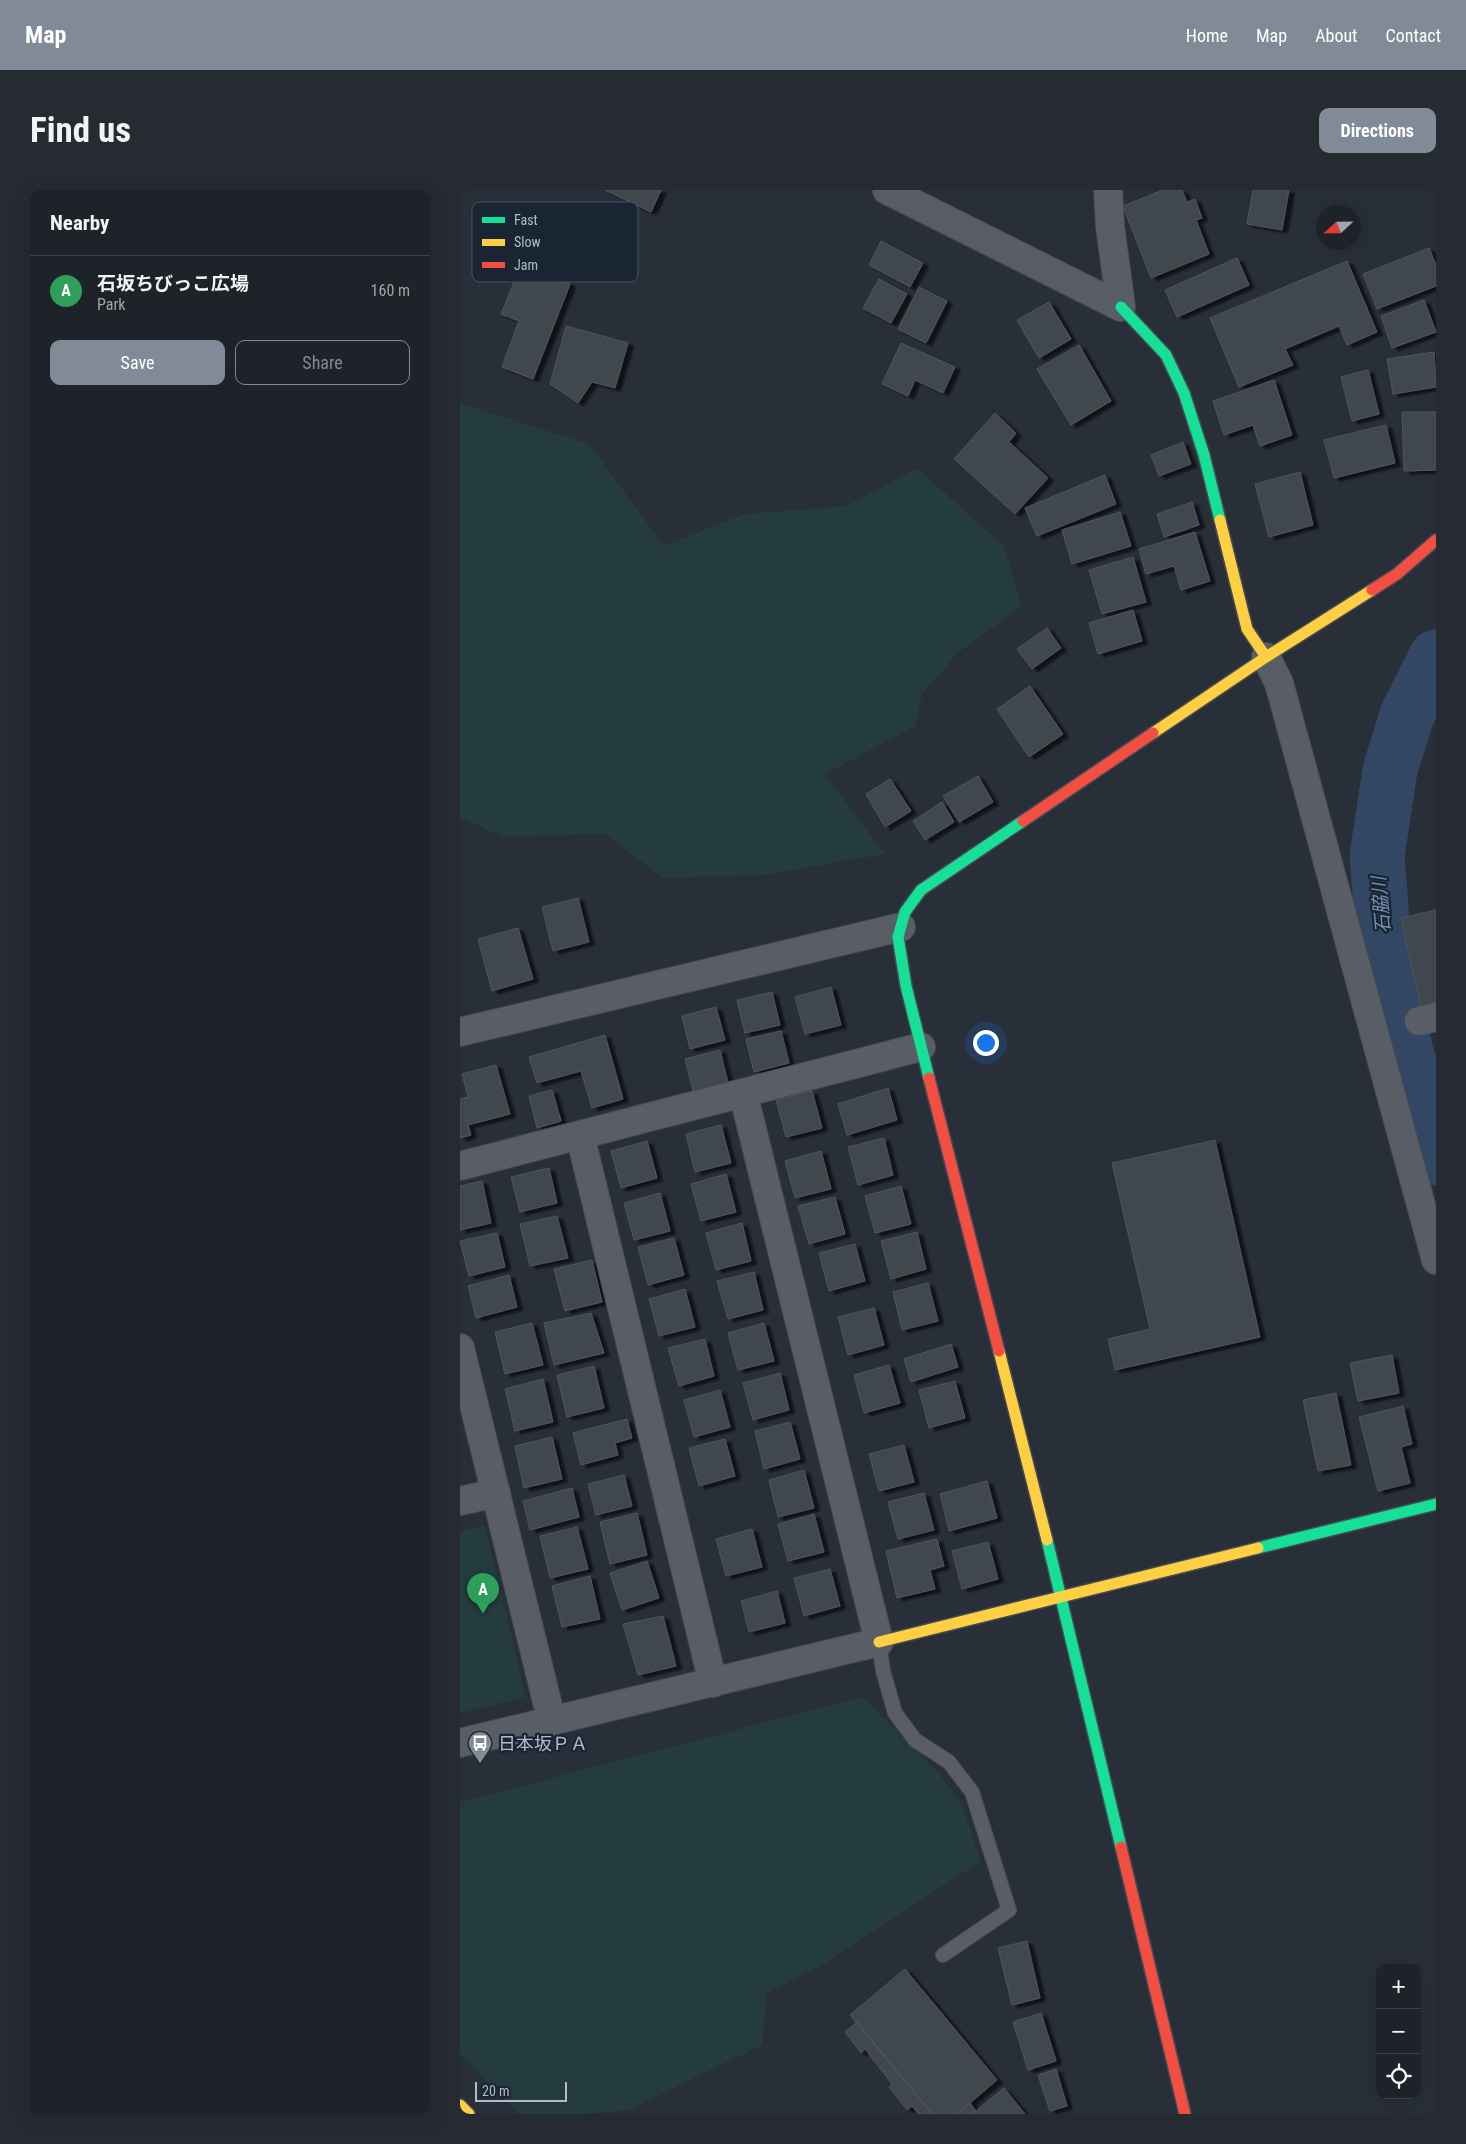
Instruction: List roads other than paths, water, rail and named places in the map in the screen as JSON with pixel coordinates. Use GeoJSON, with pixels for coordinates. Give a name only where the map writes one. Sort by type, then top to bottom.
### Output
{"type":"FeatureCollection","features":[{"type":"Feature","properties":{"kind":"main road"},"geometry":{"type":"LineString","coordinates":[[1121,307],[1166,355],[1184,393],[1204,455],[1247,629],[1266,657]]}},
{"type":"Feature","properties":{"kind":"main road"},"geometry":{"type":"LineString","coordinates":[[1185,2114],[1061,1597],[906,986],[898,937],[905,912],[921,890],[1266,657],[1397,574],[1436,540]]}},
{"type":"Feature","properties":{"kind":"main road"},"geometry":{"type":"LineString","coordinates":[[879,1642],[1436,1504]]}},
{"type":"Feature","properties":{"kind":"main road"},"geometry":{"type":"LineString","coordinates":[[460,2105],[468,2114]]}},
{"type":"Feature","properties":{"kind":"street"},"geometry":{"type":"LineString","coordinates":[[887,190],[1121,307]]}},
{"type":"Feature","properties":{"kind":"street"},"geometry":{"type":"LineString","coordinates":[[1108,190],[1110,226],[1121,307]]}},
{"type":"Feature","properties":{"kind":"street"},"geometry":{"type":"LineString","coordinates":[[1266,657],[1278,683],[1436,1260]]}},
{"type":"Feature","properties":{"kind":"street"},"geometry":{"type":"LineString","coordinates":[[460,1032],[901,926]]}},
{"type":"Feature","properties":{"kind":"street"},"geometry":{"type":"LineString","coordinates":[[460,1166],[922,1047]]}},
{"type":"Feature","properties":{"kind":"street"},"geometry":{"type":"LineString","coordinates":[[460,1743],[879,1642],[743,1093]]}},
{"type":"Feature","properties":{"kind":"street"},"geometry":{"type":"LineString","coordinates":[[580,1135],[713,1683]]}},
{"type":"Feature","properties":{"kind":"street"},"geometry":{"type":"LineString","coordinates":[[460,1348],[552,1722]]}},
{"type":"Feature","properties":{"kind":"street"},"geometry":{"type":"LineString","coordinates":[[460,1501],[496,1493]]}},
{"type":"Feature","properties":{"kind":"lane"},"geometry":{"type":"LineString","coordinates":[[879,1642],[883,1672],[895,1713],[915,1740],[950,1762],[972,1792],[1009,1910],[943,1955]]}},
{"type":"Feature","properties":{"kind":"waterway","name":"石脇川"},"geometry":{"type":"LineString","coordinates":[[1436,657],[1407,715],[1390,770],[1377,856],[1387,983],[1436,1158]]}},
{"type":"Feature","properties":{"kind":"place","name":"石坂ちびっこ広場"},"geometry":{"type":"Point","coordinates":[483,1614]}},
{"type":"Feature","properties":{"kind":"place","name":"日本坂ＰＡ"},"geometry":{"type":"Point","coordinates":[480,1764]}}]}
